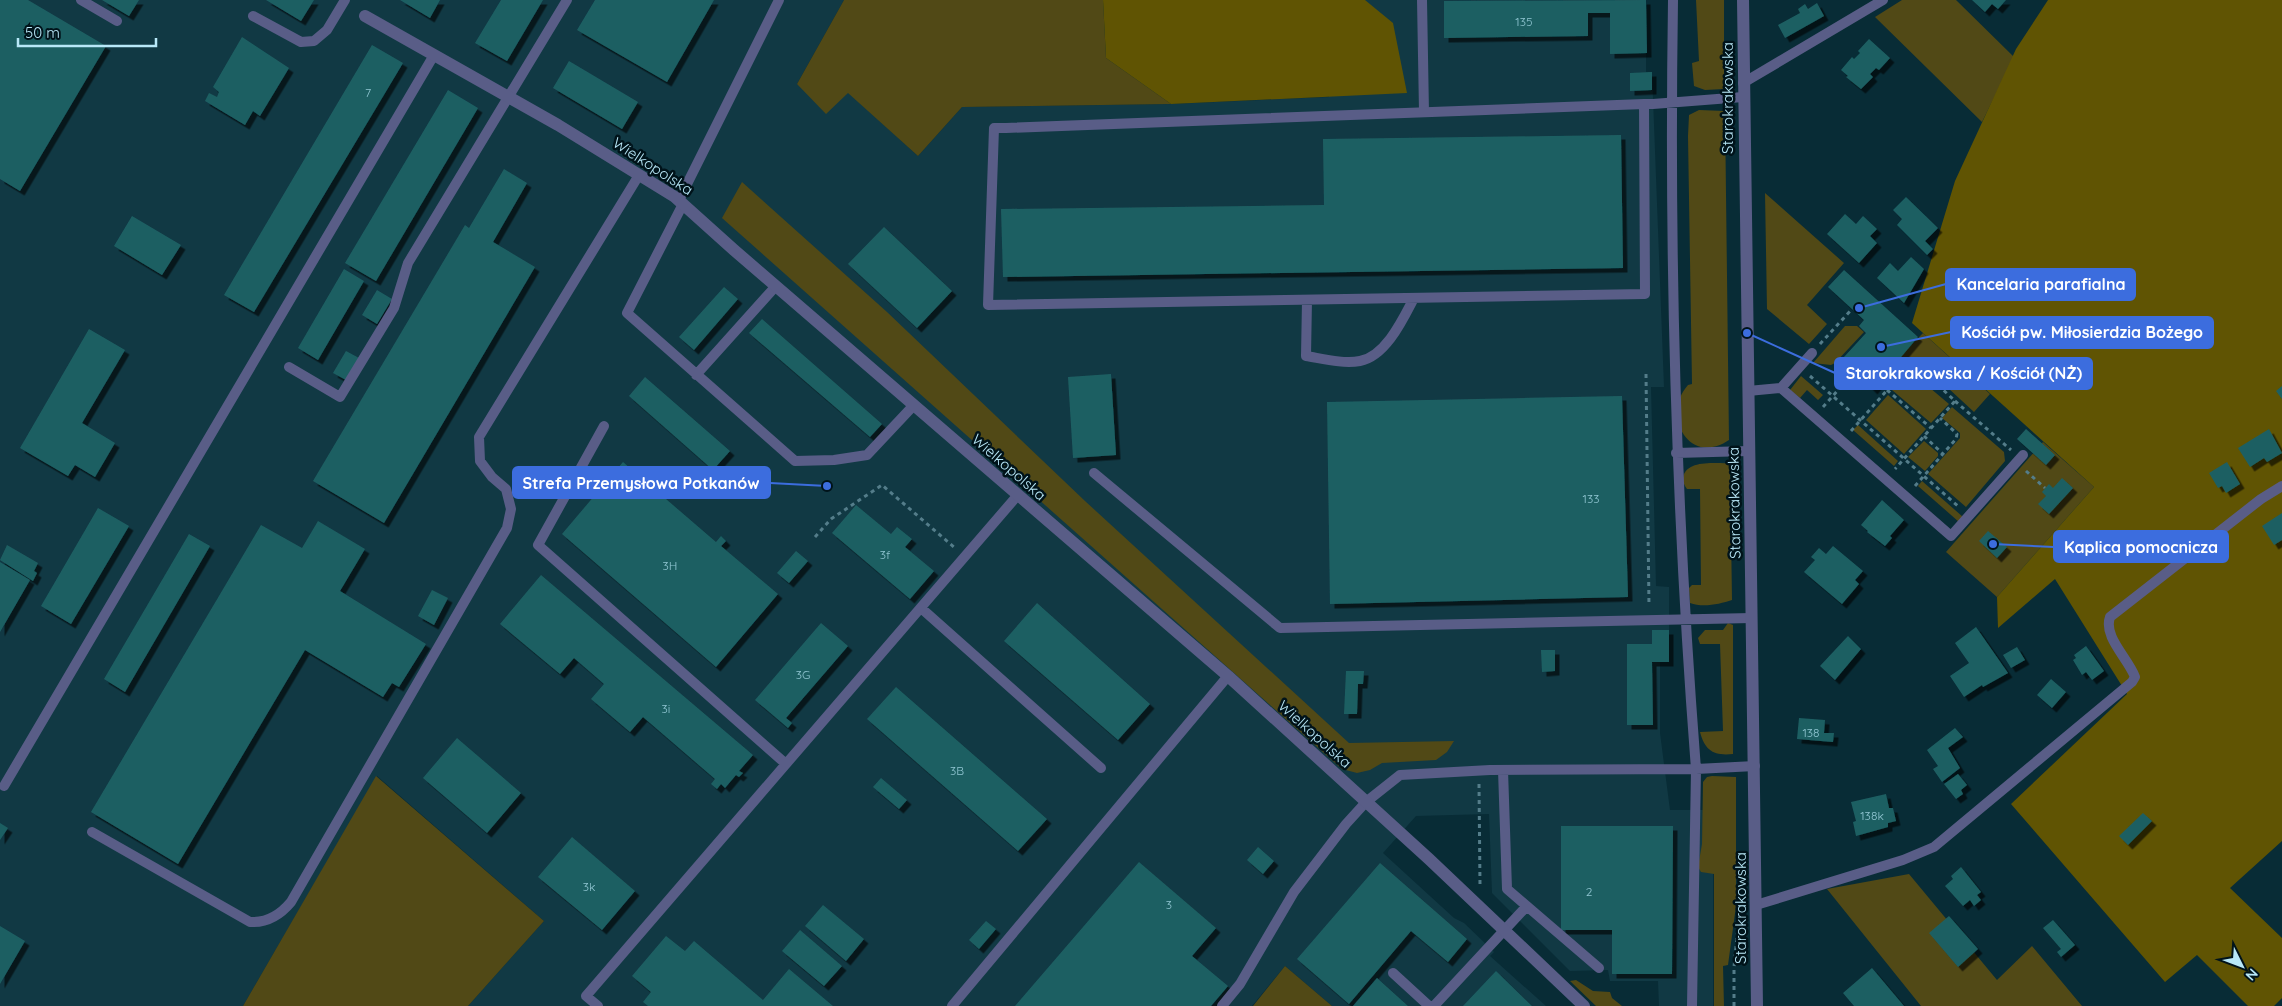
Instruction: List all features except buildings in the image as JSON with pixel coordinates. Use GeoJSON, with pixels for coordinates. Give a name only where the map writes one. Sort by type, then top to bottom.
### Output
{"type":"FeatureCollection","features":[{"type":"Feature","properties":{"kind":"street","name":"Starokrakowska"},"geometry":{"type":"LineString","coordinates":[[1743,0],[1757,1006]]}},
{"type":"Feature","properties":{"kind":"street","name":"Wielkopolska"},"geometry":{"type":"LineString","coordinates":[[366,16],[510,98],[681,202],[1228,676],[1429,859],[1584,1006]]}},
{"type":"Feature","properties":{"kind":"lane"},"geometry":{"type":"LineString","coordinates":[[81,0],[116,21]]}},
{"type":"Feature","properties":{"kind":"lane"},"geometry":{"type":"LineString","coordinates":[[254,16],[301,42],[314,41],[327,30],[345,0]]}},
{"type":"Feature","properties":{"kind":"lane"},"geometry":{"type":"LineString","coordinates":[[289,367],[340,397],[394,308],[408,263],[510,98],[567,0]]}},
{"type":"Feature","properties":{"kind":"lane"},"geometry":{"type":"LineString","coordinates":[[779,0],[627,313],[795,461],[834,460],[867,455],[914,405]]}},
{"type":"Feature","properties":{"kind":"lane"},"geometry":{"type":"LineString","coordinates":[[1422,0],[1424,112]]}},
{"type":"Feature","properties":{"kind":"lane"},"geometry":{"type":"LineString","coordinates":[[1673,0],[1672,101],[1676,453],[1682,537],[1684,620],[1696,769],[1692,1006]]}},
{"type":"Feature","properties":{"kind":"lane"},"geometry":{"type":"LineString","coordinates":[[1743,83],[1882,0]]}},
{"type":"Feature","properties":{"kind":"lane"},"geometry":{"type":"LineString","coordinates":[[4,786],[434,55]]}},
{"type":"Feature","properties":{"kind":"lane"},"geometry":{"type":"LineString","coordinates":[[1644,104],[1644,294],[988,305],[994,128],[1644,104],[1743,97]]}},
{"type":"Feature","properties":{"kind":"lane"},"geometry":{"type":"LineString","coordinates":[[92,832],[250,922],[259,922],[282,913],[296,893],[507,528],[511,509],[506,488],[492,477],[480,461],[478,437],[639,175]]}},
{"type":"Feature","properties":{"kind":"lane"},"geometry":{"type":"LineString","coordinates":[[696,375],[776,286]]}},
{"type":"Feature","properties":{"kind":"lane"},"geometry":{"type":"LineString","coordinates":[[1307,300],[1306,356],[1338,362],[1362,361],[1384,347],[1401,323],[1414,298]]}},
{"type":"Feature","properties":{"kind":"lane"},"geometry":{"type":"LineString","coordinates":[[1748,391],[1782,388],[1812,354]]}},
{"type":"Feature","properties":{"kind":"lane"},"geometry":{"type":"LineString","coordinates":[[1782,388],[1951,536],[2019,458]]}},
{"type":"Feature","properties":{"kind":"lane"},"geometry":{"type":"LineString","coordinates":[[604,426],[538,545],[786,764]]}},
{"type":"Feature","properties":{"kind":"lane"},"geometry":{"type":"LineString","coordinates":[[1676,453],[1749,451]]}},
{"type":"Feature","properties":{"kind":"lane"},"geometry":{"type":"LineString","coordinates":[[1094,473],[1280,628],[1752,618]]}},
{"type":"Feature","properties":{"kind":"lane"},"geometry":{"type":"LineString","coordinates":[[1756,905],[1903,860],[1934,847],[2132,682],[2135,678],[2131,667],[2109,632],[2108,623],[2110,616],[2260,498],[2282,486]]}},
{"type":"Feature","properties":{"kind":"lane"},"geometry":{"type":"LineString","coordinates":[[598,1006],[586,996],[1018,496]]}},
{"type":"Feature","properties":{"kind":"lane"},"geometry":{"type":"LineString","coordinates":[[921,608],[1102,768]]}},
{"type":"Feature","properties":{"kind":"lane"},"geometry":{"type":"LineString","coordinates":[[952,1006],[1228,676]]}},
{"type":"Feature","properties":{"kind":"lane"},"geometry":{"type":"LineString","coordinates":[[1222,1006],[1240,984],[1294,892],[1346,824],[1366,802],[1400,775],[1502,770],[1696,769],[1755,766]]}},
{"type":"Feature","properties":{"kind":"lane"},"geometry":{"type":"LineString","coordinates":[[1502,770],[1507,889],[1599,968]]}},
{"type":"Feature","properties":{"kind":"lane"},"geometry":{"type":"LineString","coordinates":[[1434,1006],[1526,907]]}},
{"type":"Feature","properties":{"kind":"lane"},"geometry":{"type":"LineString","coordinates":[[1393,973],[1429,1006]]}},
{"type":"Feature","properties":{"kind":"path"},"geometry":{"type":"LineString","coordinates":[[1812,354],[1852,309]]}},
{"type":"Feature","properties":{"kind":"path"},"geometry":{"type":"LineString","coordinates":[[1800,367],[1969,516]]}},
{"type":"Feature","properties":{"kind":"path"},"geometry":{"type":"LineString","coordinates":[[1815,416],[1857,369]]}},
{"type":"Feature","properties":{"kind":"path"},"geometry":{"type":"LineString","coordinates":[[1842,441],[1904,371],[1914,369],[1923,371],[2019,458],[2045,488]]}},
{"type":"Feature","properties":{"kind":"path"},"geometry":{"type":"LineString","coordinates":[[1646,374],[1649,620]]}},
{"type":"Feature","properties":{"kind":"path"},"geometry":{"type":"LineString","coordinates":[[1887,390],[1931,428]]}},
{"type":"Feature","properties":{"kind":"path"},"geometry":{"type":"LineString","coordinates":[[1886,479],[1955,401]]}},
{"type":"Feature","properties":{"kind":"path"},"geometry":{"type":"LineString","coordinates":[[1906,496],[1956,439],[1957,434],[1940,418]]}},
{"type":"Feature","properties":{"kind":"path"},"geometry":{"type":"LineString","coordinates":[[1924,436],[1943,454]]}},
{"type":"Feature","properties":{"kind":"path"},"geometry":{"type":"LineString","coordinates":[[815,538],[830,519],[882,485],[965,557]]}},
{"type":"Feature","properties":{"kind":"shaded area"},"geometry":{"type":"Polygon","coordinates":[[[0,0],[844,0],[797,84],[848,92],[918,156],[962,107],[1171,104],[1329,97],[1328,0],[1646,0],[1646,72],[1652,72],[1664,387],[1651,387],[1656,586],[1669,587],[1669,662],[1660,662],[1660,733],[1670,810],[1713,810],[1713,1006],[1659,1006],[1658,981],[1610,981],[1608,970],[1570,971],[1492,893],[1489,814],[1416,816],[1383,853],[1454,918],[1464,923],[1494,952],[1490,956],[1546,1006],[1332,1006],[1285,966],[1252,1006],[468,1006],[544,921],[377,776],[243,1006],[0,1006],[0,0]]]}},
{"type":"Feature","properties":{"kind":"shaded area"},"geometry":{"type":"Polygon","coordinates":[[[844,0],[1103,0],[1106,58],[1171,104],[962,107],[918,156],[848,93],[826,114],[797,84],[844,0]]]}},
{"type":"Feature","properties":{"kind":"shaded area"},"geometry":{"type":"Polygon","coordinates":[[[1103,0],[1365,0],[1393,23],[1407,93],[1171,104],[1106,58],[1103,0]]]}},
{"type":"Feature","properties":{"kind":"shaded area"},"geometry":{"type":"Polygon","coordinates":[[[1696,0],[1724,0],[1724,89],[1705,90],[1694,86],[1692,63],[1699,61],[1696,0]]]}},
{"type":"Feature","properties":{"kind":"shaded area"},"geometry":{"type":"Polygon","coordinates":[[[1902,0],[1956,0],[2014,57],[1982,122],[1875,17],[1902,0]]]}},
{"type":"Feature","properties":{"kind":"shaded area"},"geometry":{"type":"Polygon","coordinates":[[[2048,0],[2282,0],[2282,841],[2230,888],[2282,938],[2282,998],[2274,1006],[2248,1006],[2197,955],[2165,982],[2011,804],[2127,694],[2055,579],[1998,628],[1997,597],[2094,487],[1912,323],[1955,181],[2016,49],[2048,0]]]}},
{"type":"Feature","properties":{"kind":"shaded area"},"geometry":{"type":"Polygon","coordinates":[[[1699,110],[1725,111],[1729,440],[1715,447],[1702,447],[1691,442],[1683,434],[1677,410],[1680,397],[1688,385],[1692,384],[1688,136],[1689,115],[1699,110]]]}},
{"type":"Feature","properties":{"kind":"shaded area"},"geometry":{"type":"Polygon","coordinates":[[[742,182],[887,312],[1085,501],[1349,743],[1454,741],[1447,752],[1436,760],[1382,763],[1370,770],[1357,773],[1342,769],[722,218],[742,182]]]}},
{"type":"Feature","properties":{"kind":"shaded area"},"geometry":{"type":"Polygon","coordinates":[[[1765,193],[1844,263],[1807,305],[1827,324],[1809,344],[1767,309],[1765,193]]]}},
{"type":"Feature","properties":{"kind":"shaded area"},"geometry":{"type":"Polygon","coordinates":[[[1845,326],[1857,326],[1864,332],[1835,363],[1831,365],[1813,363],[1845,326]]]}},
{"type":"Feature","properties":{"kind":"shaded area"},"geometry":{"type":"Polygon","coordinates":[[[1923,333],[1990,394],[1974,412],[1921,363],[1913,362],[1896,373],[1891,369],[1923,333]]]}},
{"type":"Feature","properties":{"kind":"shaded area"},"geometry":{"type":"Polygon","coordinates":[[[1801,376],[1823,395],[1818,400],[1807,390],[1800,398],[1790,390],[1801,376]]]}},
{"type":"Feature","properties":{"kind":"shaded area"},"geometry":{"type":"Polygon","coordinates":[[[1906,376],[1917,377],[1949,404],[1931,423],[1892,390],[1906,376]]]}},
{"type":"Feature","properties":{"kind":"shaded area"},"geometry":{"type":"Polygon","coordinates":[[[1888,395],[1926,429],[1904,454],[1866,420],[1888,395]]]}},
{"type":"Feature","properties":{"kind":"shaded area"},"geometry":{"type":"Polygon","coordinates":[[[1952,407],[2004,452],[2005,461],[1966,507],[1928,474],[1960,438],[1960,433],[1942,418],[1952,407]]]}},
{"type":"Feature","properties":{"kind":"shaded area"},"geometry":{"type":"Polygon","coordinates":[[[1858,425],[1898,461],[1894,466],[1853,430],[1858,425]]]}},
{"type":"Feature","properties":{"kind":"shaded area"},"geometry":{"type":"Polygon","coordinates":[[[1924,441],[1938,453],[1938,456],[1925,471],[1908,457],[1924,441]]]}},
{"type":"Feature","properties":{"kind":"shaded area"},"geometry":{"type":"Polygon","coordinates":[[[2043,442],[2094,487],[1997,597],[1946,552],[2043,442]]]}},
{"type":"Feature","properties":{"kind":"shaded area"},"geometry":{"type":"Polygon","coordinates":[[[1730,463],[1732,600],[1711,605],[1690,603],[1689,588],[1692,585],[1701,585],[1700,489],[1687,489],[1683,478],[1685,472],[1695,465],[1730,463]]]}},
{"type":"Feature","properties":{"kind":"shaded area"},"geometry":{"type":"Polygon","coordinates":[[[1922,481],[1963,517],[1959,522],[1918,486],[1922,481]]]}},
{"type":"Feature","properties":{"kind":"shaded area"},"geometry":{"type":"Polygon","coordinates":[[[1728,623],[1733,625],[1733,754],[1721,754],[1708,748],[1700,732],[1723,731],[1720,644],[1700,644],[1698,638],[1705,630],[1723,630],[1728,623]]]}},
{"type":"Feature","properties":{"kind":"shaded area"},"geometry":{"type":"Polygon","coordinates":[[[376,776],[544,921],[468,1006],[243,1006],[376,776]]]}},
{"type":"Feature","properties":{"kind":"shaded area"},"geometry":{"type":"Polygon","coordinates":[[[1707,777],[1736,777],[1736,906],[1728,965],[1723,966],[1724,1006],[1714,1006],[1714,874],[1701,872],[1698,867],[1702,844],[1703,782],[1707,777]]]}},
{"type":"Feature","properties":{"kind":"shaded area"},"geometry":{"type":"Polygon","coordinates":[[[1909,874],[1997,980],[2032,946],[2082,1006],[1921,1006],[1827,889],[1909,874]]]}},
{"type":"Feature","properties":{"kind":"shaded area"},"geometry":{"type":"Polygon","coordinates":[[[1285,966],[1332,1006],[1253,1006],[1285,966]]]}},
{"type":"Feature","properties":{"kind":"shaded area"},"geometry":{"type":"Polygon","coordinates":[[[1576,980],[1593,991],[1610,992],[1612,998],[1622,1006],[1596,1006],[1570,981],[1576,980]]]}},
{"type":"Feature","properties":{"kind":"place","name":"Kancelaria parafialna"},"geometry":{"type":"Point","coordinates":[1859,308]}},
{"type":"Feature","properties":{"kind":"place","name":"Starokrakowska / Kościół (NŻ)"},"geometry":{"type":"Point","coordinates":[1747,333]}},
{"type":"Feature","properties":{"kind":"place","name":"Kościół pw. Miłosierdzia Bożego"},"geometry":{"type":"Point","coordinates":[1881,347]}},
{"type":"Feature","properties":{"kind":"place","name":"Strefa Przemysłowa Potkanów"},"geometry":{"type":"Point","coordinates":[827,486]}},
{"type":"Feature","properties":{"kind":"place","name":"Kaplica pomocnicza"},"geometry":{"type":"Point","coordinates":[1993,544]}}]}
